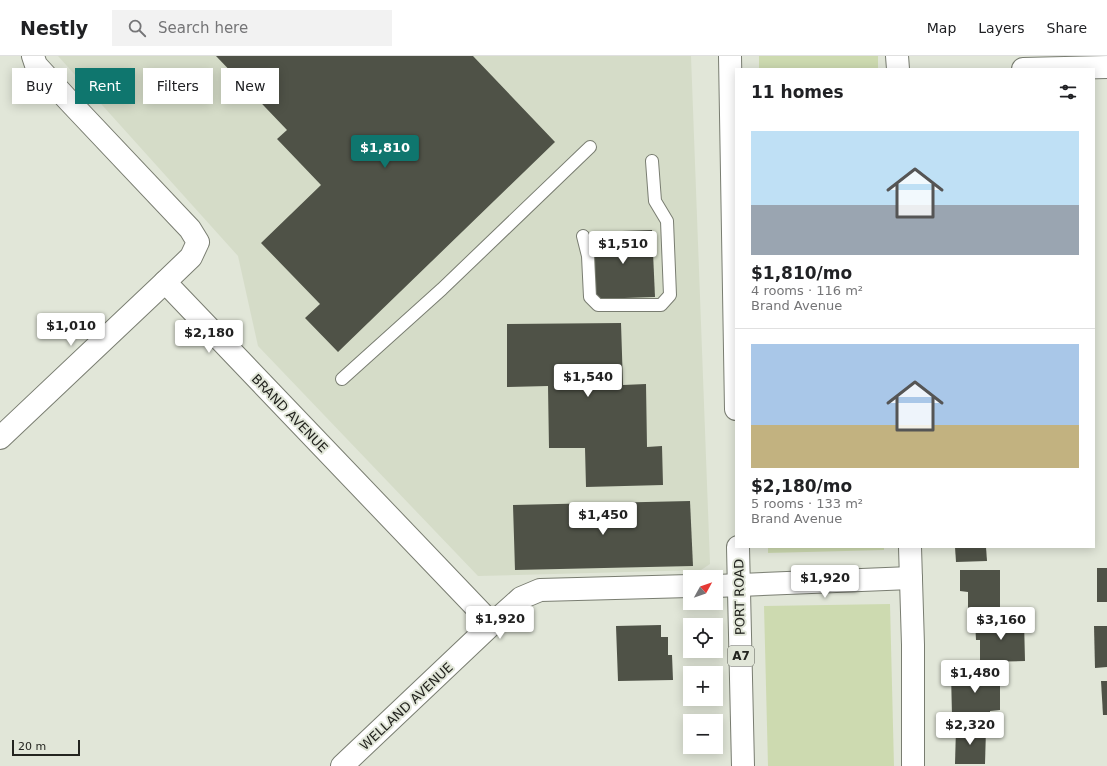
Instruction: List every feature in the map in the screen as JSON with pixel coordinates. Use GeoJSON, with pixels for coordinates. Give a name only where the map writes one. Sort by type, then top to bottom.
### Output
{"type":"FeatureCollection","features":[{"type":"Feature","properties":{"kind":"main road"},"geometry":{"type":"LineString","coordinates":[[0,438],[191,257],[198,242],[190,229],[36,65],[33,56]]}},
{"type":"Feature","properties":{"kind":"main road"},"geometry":{"type":"LineString","coordinates":[[730,56],[735,350]]}},
{"type":"Feature","properties":{"kind":"main road"},"geometry":{"type":"LineString","coordinates":[[897,56],[898,68]]}},
{"type":"Feature","properties":{"kind":"main road"},"geometry":{"type":"LineString","coordinates":[[1065,68],[1107,67]]}},
{"type":"Feature","properties":{"kind":"main road","name":"BRAND AVENUE"},"geometry":{"type":"LineString","coordinates":[[165,282],[492,624]]}},
{"type":"Feature","properties":{"kind":"main road","name":"PORT ROAD"},"geometry":{"type":"LineString","coordinates":[[738,548],[743,766]]}},
{"type":"Feature","properties":{"kind":"main road"},"geometry":{"type":"LineString","coordinates":[[910,548],[913,645],[913,766]]}},
{"type":"Feature","properties":{"kind":"main road"},"geometry":{"type":"LineString","coordinates":[[723,586],[911,578]]}},
{"type":"Feature","properties":{"kind":"main road","name":"WELLAND AVENUE"},"geometry":{"type":"LineString","coordinates":[[342,766],[492,624],[522,598],[540,590],[683,586]]}},
{"type":"Feature","properties":{"kind":"lane"},"geometry":{"type":"LineString","coordinates":[[342,379],[442,289],[590,147]]}},
{"type":"Feature","properties":{"kind":"lane"},"geometry":{"type":"LineString","coordinates":[[584,236],[588,256],[590,297],[598,305],[661,305],[670,295],[667,221],[655,201],[652,161]]}},
{"type":"Feature","properties":{"kind":"shaded area"},"geometry":{"type":"Polygon","coordinates":[[[58,56],[691,56],[710,564],[701,570],[478,576],[258,346],[238,256],[101,104],[135,104],[135,68],[75,68],[75,75],[58,56]]]}},
{"type":"Feature","properties":{"kind":"green space"},"geometry":{"type":"Polygon","coordinates":[[[759,56],[878,56],[878,68],[759,68],[759,56]]]}},
{"type":"Feature","properties":{"kind":"green space"},"geometry":{"type":"Polygon","coordinates":[[[768,548],[884,548],[884,550],[768,553],[768,548]]]}},
{"type":"Feature","properties":{"kind":"green space"},"geometry":{"type":"Polygon","coordinates":[[[890,604],[894,766],[768,766],[764,606],[890,604]]]}},
{"type":"Feature","properties":{"kind":"building"},"geometry":{"type":"Polygon","coordinates":[[[216,56],[473,56],[555,142],[338,352],[305,318],[320,304],[261,243],[321,185],[277,139],[287,130],[262,104],[279,104],[279,68],[228,68],[216,56]]]}},
{"type":"Feature","properties":{"kind":"building"},"geometry":{"type":"Polygon","coordinates":[[[652,230],[655,297],[594,299],[592,232],[652,230]]]}},
{"type":"Feature","properties":{"kind":"building"},"geometry":{"type":"Polygon","coordinates":[[[621,323],[623,385],[646,384],[647,447],[662,446],[663,485],[586,487],[585,448],[549,448],[548,386],[507,387],[507,324],[621,323]]]}},
{"type":"Feature","properties":{"kind":"building"},"geometry":{"type":"Polygon","coordinates":[[[690,501],[693,566],[515,570],[513,505],[690,501]]]}},
{"type":"Feature","properties":{"kind":"building"},"geometry":{"type":"Polygon","coordinates":[[[955,548],[986,548],[987,561],[956,562],[955,548]]]}},
{"type":"Feature","properties":{"kind":"building"},"geometry":{"type":"Polygon","coordinates":[[[1097,568],[1107,568],[1107,602],[1097,602],[1097,568]]]}},
{"type":"Feature","properties":{"kind":"building"},"geometry":{"type":"Polygon","coordinates":[[[960,570],[1000,570],[1000,609],[968,609],[968,592],[960,591],[960,570]]]}},
{"type":"Feature","properties":{"kind":"building"},"geometry":{"type":"Polygon","coordinates":[[[1024,620],[1025,661],[980,662],[980,640],[976,640],[975,621],[1024,620]]]}},
{"type":"Feature","properties":{"kind":"building"},"geometry":{"type":"Polygon","coordinates":[[[661,625],[661,637],[668,637],[668,655],[672,655],[673,680],[618,681],[616,626],[661,625]]]}},
{"type":"Feature","properties":{"kind":"building"},"geometry":{"type":"Polygon","coordinates":[[[1094,626],[1107,626],[1107,667],[1095,668],[1094,626]]]}},
{"type":"Feature","properties":{"kind":"building"},"geometry":{"type":"Polygon","coordinates":[[[1000,672],[1000,710],[990,711],[990,716],[952,716],[951,673],[1000,672]]]}},
{"type":"Feature","properties":{"kind":"building"},"geometry":{"type":"Polygon","coordinates":[[[1101,681],[1107,681],[1107,715],[1103,715],[1101,681]]]}},
{"type":"Feature","properties":{"kind":"building"},"geometry":{"type":"Polygon","coordinates":[[[956,728],[986,729],[985,764],[955,764],[956,728]]]}}]}
